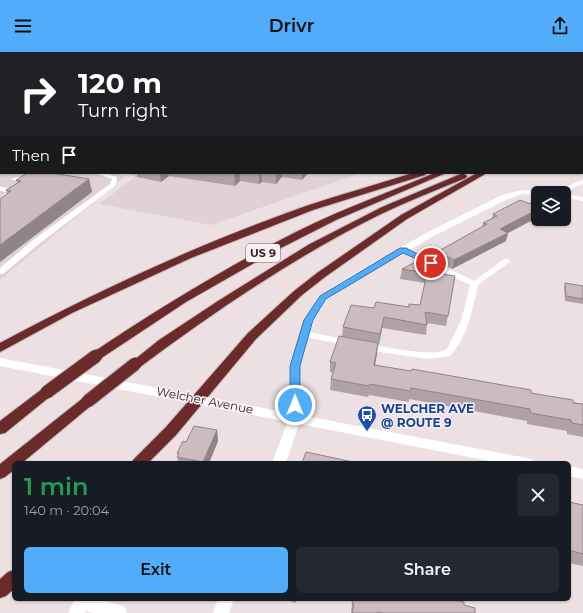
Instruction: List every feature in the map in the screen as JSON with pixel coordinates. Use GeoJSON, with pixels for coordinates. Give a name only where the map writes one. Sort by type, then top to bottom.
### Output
{"type":"FeatureCollection","features":[{"type":"Feature","properties":{"kind":"highway"},"geometry":{"type":"LineString","coordinates":[[0,348],[68,311],[187,256],[310,208],[419,174]]}},
{"type":"Feature","properties":{"kind":"highway","name":"US 9"},"geometry":{"type":"LineString","coordinates":[[0,429],[96,356],[180,301],[278,245],[333,218],[440,174]]}},
{"type":"Feature","properties":{"kind":"highway","name":"US 9"},"geometry":{"type":"LineString","coordinates":[[15,461],[135,364],[212,309],[299,254],[375,214],[467,174]]}},
{"type":"Feature","properties":{"kind":"highway"},"geometry":{"type":"LineString","coordinates":[[141,461],[171,432],[252,336],[298,293],[404,217],[481,174]]}},
{"type":"Feature","properties":{"kind":"highway","name":"US 9"},"geometry":{"type":"LineString","coordinates":[[0,473],[12,463]]}},
{"type":"Feature","properties":{"kind":"highway"},"geometry":{"type":"LineString","coordinates":[[0,590],[12,580]]}},
{"type":"Feature","properties":{"kind":"street"},"geometry":{"type":"LineString","coordinates":[[280,461],[296,418],[295,366],[308,320],[323,298],[429,235],[504,198],[522,192],[531,192]]}},
{"type":"Feature","properties":{"kind":"street"},"geometry":{"type":"LineString","coordinates":[[571,197],[583,198]]}},
{"type":"Feature","properties":{"kind":"street","name":"Welcher Avenue"},"geometry":{"type":"LineString","coordinates":[[0,362],[517,461]]}},
{"type":"Feature","properties":{"kind":"street"},"geometry":{"type":"LineString","coordinates":[[571,472],[583,474]]}},
{"type":"Feature","properties":{"kind":"street"},"geometry":{"type":"LineString","coordinates":[[221,613],[225,601]]}},
{"type":"Feature","properties":{"kind":"street"},"geometry":{"type":"LineString","coordinates":[[81,605],[119,613]]}},
{"type":"Feature","properties":{"kind":"lane"},"geometry":{"type":"LineString","coordinates":[[0,202],[10,192],[9,189],[15,176],[31,178],[49,174]]}},
{"type":"Feature","properties":{"kind":"lane"},"geometry":{"type":"LineString","coordinates":[[0,271],[36,242],[113,185],[115,178],[101,174]]}},
{"type":"Feature","properties":{"kind":"lane"},"geometry":{"type":"LineString","coordinates":[[571,187],[583,182]]}},
{"type":"Feature","properties":{"kind":"lane"},"geometry":{"type":"LineString","coordinates":[[0,188],[9,189]]}},
{"type":"Feature","properties":{"kind":"lane"},"geometry":{"type":"LineString","coordinates":[[403,250],[474,284]]}},
{"type":"Feature","properties":{"kind":"lane"},"geometry":{"type":"LineString","coordinates":[[304,334],[382,350],[428,356],[447,354],[452,350],[465,321],[474,284],[507,261]]}},
{"type":"Feature","properties":{"kind":"lane"},"geometry":{"type":"LineString","coordinates":[[0,262],[4,263],[0,271]]}},
{"type":"Feature","properties":{"kind":"shaded area"},"geometry":{"type":"Polygon","coordinates":[[[0,174],[115,174],[126,176],[0,280],[0,174]]]}},
{"type":"Feature","properties":{"kind":"shaded area"},"geometry":{"type":"Polygon","coordinates":[[[127,174],[358,174],[211,225],[99,204],[136,176],[127,174]]]}},
{"type":"Feature","properties":{"kind":"building"},"geometry":{"type":"Polygon","coordinates":[[[25,174],[58,174],[89,179],[0,245],[0,199],[11,191],[6,190],[21,181],[16,180],[25,174]]]}},
{"type":"Feature","properties":{"kind":"building"},"geometry":{"type":"Polygon","coordinates":[[[520,200],[531,204],[531,213],[500,229],[508,233],[454,260],[437,252],[487,224],[483,223],[497,216],[493,214],[520,200]]]}},
{"type":"Feature","properties":{"kind":"building"},"geometry":{"type":"Polygon","coordinates":[[[427,256],[445,264],[430,272],[455,276],[448,316],[425,312],[427,325],[384,317],[380,334],[343,327],[351,305],[374,308],[376,302],[409,307],[409,304],[420,305],[427,273],[402,269],[427,256]]]}},
{"type":"Feature","properties":{"kind":"building"},"geometry":{"type":"Polygon","coordinates":[[[565,283],[583,286],[583,299],[566,296],[565,283]]]}},
{"type":"Feature","properties":{"kind":"building"},"geometry":{"type":"Polygon","coordinates":[[[339,336],[378,343],[374,365],[411,371],[412,369],[531,390],[531,393],[573,400],[573,403],[583,404],[583,425],[572,423],[571,420],[530,413],[530,409],[411,388],[410,391],[370,384],[369,386],[331,379],[336,363],[330,362],[339,336]]]}},
{"type":"Feature","properties":{"kind":"building"},"geometry":{"type":"Polygon","coordinates":[[[194,426],[217,430],[203,461],[177,457],[179,453],[177,453],[183,441],[186,442],[194,426]]]}},
{"type":"Feature","properties":{"kind":"building"},"geometry":{"type":"Polygon","coordinates":[[[306,452],[349,461],[303,461],[306,452]]]}},
{"type":"Feature","properties":{"kind":"building"},"geometry":{"type":"Polygon","coordinates":[[[571,502],[583,505],[583,554],[571,551],[571,502]]]}},
{"type":"Feature","properties":{"kind":"building"},"geometry":{"type":"Polygon","coordinates":[[[353,601],[459,601],[464,602],[464,605],[475,608],[475,613],[352,613],[354,604],[352,604],[353,601]]]}},
{"type":"Feature","properties":{"kind":"place","name":"WELCHER AVE @ ROUTE 9"},"geometry":{"type":"Point","coordinates":[367,432]}},
{"type":"Feature","properties":{"kind":"route"},"geometry":{"type":"LineString","coordinates":[[295,405],[295,366],[308,320],[323,298],[354,278],[403,250],[431,263]]}}]}
